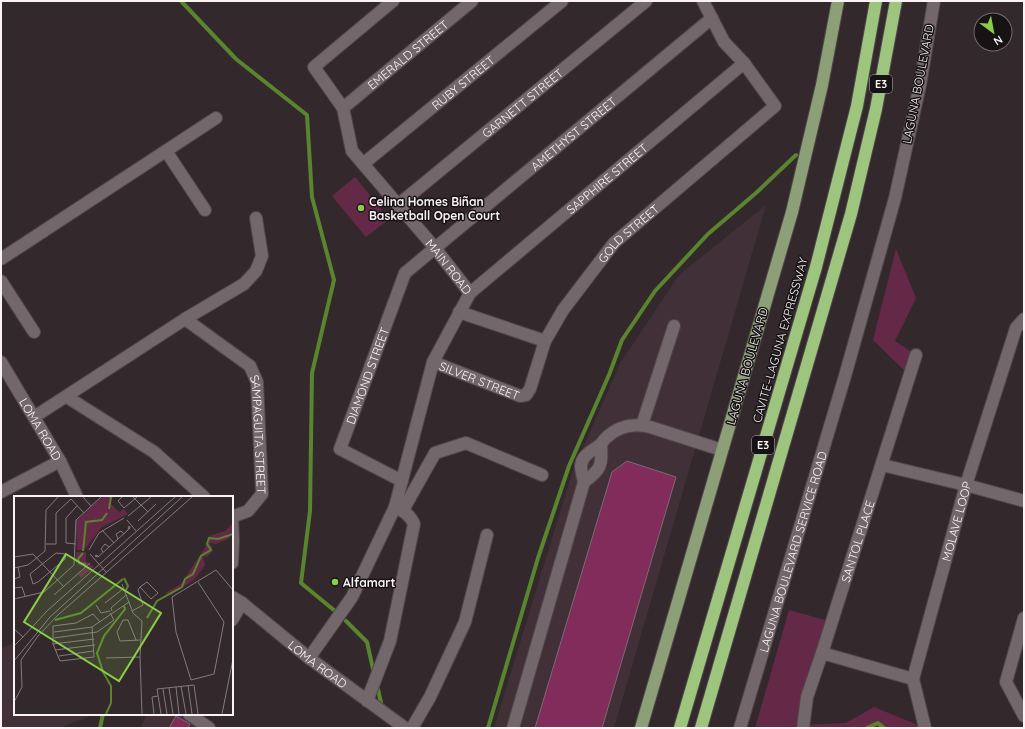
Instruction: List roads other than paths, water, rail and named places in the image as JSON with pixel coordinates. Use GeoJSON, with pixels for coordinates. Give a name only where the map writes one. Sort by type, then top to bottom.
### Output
{"type":"FeatureCollection","features":[{"type":"Feature","properties":{"kind":"highway","name":"CAVITE–LAGUNA EXPRESSWAY"},"geometry":{"type":"LineString","coordinates":[[680,728],[816,267],[857,106],[876,1]]}},
{"type":"Feature","properties":{"kind":"highway","name":"E3"},"geometry":{"type":"LineString","coordinates":[[701,728],[851,214],[876,110],[896,1]]}},
{"type":"Feature","properties":{"kind":"main road","name":"LAGUNA BOULEVARD"},"geometry":{"type":"LineString","coordinates":[[641,728],[792,212],[822,85],[838,1]]}},
{"type":"Feature","properties":{"kind":"street","name":"MAIN ROAD"},"geometry":{"type":"LineString","coordinates":[[394,1],[314,67],[343,108],[352,151],[435,248],[470,293],[433,362],[400,486]]}},
{"type":"Feature","properties":{"kind":"street","name":"EMERALD STREET"},"geometry":{"type":"LineString","coordinates":[[343,108],[472,1]]}},
{"type":"Feature","properties":{"kind":"street","name":"RUBY STREET"},"geometry":{"type":"LineString","coordinates":[[363,164],[562,1]]}},
{"type":"Feature","properties":{"kind":"street","name":"GARNETT STREET"},"geometry":{"type":"LineString","coordinates":[[398,205],[646,1]]}},
{"type":"Feature","properties":{"kind":"street"},"geometry":{"type":"LineString","coordinates":[[703,1],[724,42],[744,63]]}},
{"type":"Feature","properties":{"kind":"street","name":"LAGUNA BOULEVARD"},"geometry":{"type":"LineString","coordinates":[[845,376],[895,198],[920,85],[934,1]]}},
{"type":"Feature","properties":{"kind":"street","name":"AMETHYST STREET"},"geometry":{"type":"LineString","coordinates":[[435,248],[712,18]]}},
{"type":"Feature","properties":{"kind":"street","name":"GOLD STREET"},"geometry":{"type":"LineString","coordinates":[[526,395],[530,389],[545,341],[563,310],[614,243],[775,106],[744,63]]}},
{"type":"Feature","properties":{"kind":"street","name":"SAPPHIRE STREET"},"geometry":{"type":"LineString","coordinates":[[470,293],[744,63]]}},
{"type":"Feature","properties":{"kind":"street"},"geometry":{"type":"LineString","coordinates":[[1,259],[216,118]]}},
{"type":"Feature","properties":{"kind":"street"},"geometry":{"type":"LineString","coordinates":[[166,151],[205,210]]}},
{"type":"Feature","properties":{"kind":"street"},"geometry":{"type":"LineString","coordinates":[[34,417],[185,319],[244,284],[256,271],[262,256],[256,218]]}},
{"type":"Feature","properties":{"kind":"street","name":"DIAMOND STREET"},"geometry":{"type":"LineString","coordinates":[[400,486],[340,449],[405,273],[435,248]]}},
{"type":"Feature","properties":{"kind":"street"},"geometry":{"type":"LineString","coordinates":[[1,281],[34,332]]}},
{"type":"Feature","properties":{"kind":"street"},"geometry":{"type":"LineString","coordinates":[[459,312],[545,341]]}},
{"type":"Feature","properties":{"kind":"street","name":"SAMPAGUITA STREET"},"geometry":{"type":"LineString","coordinates":[[185,319],[250,366],[257,382],[262,494],[248,511],[233,517]]}},
{"type":"Feature","properties":{"kind":"street","name":"MOLAVE LOOP"},"geometry":{"type":"LineString","coordinates":[[925,728],[913,679],[966,485],[1016,328],[1024,320]]}},
{"type":"Feature","properties":{"kind":"street"},"geometry":{"type":"LineString","coordinates":[[642,425],[674,326]]}},
{"type":"Feature","properties":{"kind":"street","name":"SANTOL PLACE"},"geometry":{"type":"LineString","coordinates":[[804,728],[807,697],[916,355]]}},
{"type":"Feature","properties":{"kind":"street","name":"LOMA ROAD"},"geometry":{"type":"LineString","coordinates":[[1,362],[60,461],[77,496]]}},
{"type":"Feature","properties":{"kind":"street","name":"SILVER STREET"},"geometry":{"type":"LineString","coordinates":[[433,362],[520,396],[526,395]]}},
{"type":"Feature","properties":{"kind":"street","name":"LAGUNA BOULEVARD SERVICE ROAD"},"geometry":{"type":"LineString","coordinates":[[740,728],[845,376]]}},
{"type":"Feature","properties":{"kind":"street"},"geometry":{"type":"LineString","coordinates":[[67,397],[154,452],[203,496]]}},
{"type":"Feature","properties":{"kind":"street"},"geometry":{"type":"LineString","coordinates":[[513,728],[584,482],[581,466],[587,454],[601,444],[606,437],[623,427],[632,425],[642,425],[722,450]]}},
{"type":"Feature","properties":{"kind":"street"},"geometry":{"type":"LineString","coordinates":[[309,658],[352,597],[399,508],[435,453],[466,444],[542,475]]}},
{"type":"Feature","properties":{"kind":"street"},"geometry":{"type":"LineString","coordinates":[[584,482],[596,473],[602,461],[601,444]]}},
{"type":"Feature","properties":{"kind":"street"},"geometry":{"type":"LineString","coordinates":[[1,492],[60,461]]}},
{"type":"Feature","properties":{"kind":"street"},"geometry":{"type":"LineString","coordinates":[[882,465],[966,485],[1024,501]]}},
{"type":"Feature","properties":{"kind":"street"},"geometry":{"type":"LineString","coordinates":[[399,508],[400,486]]}},
{"type":"Feature","properties":{"kind":"street"},"geometry":{"type":"LineString","coordinates":[[367,701],[390,641],[414,524],[410,516],[399,508]]}},
{"type":"Feature","properties":{"kind":"street"},"geometry":{"type":"LineString","coordinates":[[412,728],[430,697],[465,622],[488,535]]}},
{"type":"Feature","properties":{"kind":"street"},"geometry":{"type":"LineString","coordinates":[[233,616],[237,600]]}},
{"type":"Feature","properties":{"kind":"street","name":"LOMA ROAD"},"geometry":{"type":"LineString","coordinates":[[237,600],[309,658],[405,728]]}},
{"type":"Feature","properties":{"kind":"street"},"geometry":{"type":"LineString","coordinates":[[1024,618],[1006,682],[1024,716]]}},
{"type":"Feature","properties":{"kind":"street"},"geometry":{"type":"LineString","coordinates":[[822,653],[913,679]]}},
{"type":"Feature","properties":{"kind":"street"},"geometry":{"type":"LineString","coordinates":[[190,715],[209,728]]}},
{"type":"Feature","properties":{"kind":"waterway"},"geometry":{"type":"LineString","coordinates":[[181,1],[236,59],[307,115],[312,197],[334,280],[312,373],[310,511],[301,583],[335,611]]}},
{"type":"Feature","properties":{"kind":"waterway"},"geometry":{"type":"LineString","coordinates":[[488,728],[538,558],[569,466],[609,375],[622,340],[655,291],[708,234],[756,193],[796,155]]}},
{"type":"Feature","properties":{"kind":"waterway"},"geometry":{"type":"LineString","coordinates":[[346,621],[367,642],[373,669]]}},
{"type":"Feature","properties":{"kind":"waterway"},"geometry":{"type":"LineString","coordinates":[[377,685],[382,707]]}},
{"type":"Feature","properties":{"kind":"waterway"},"geometry":{"type":"LineString","coordinates":[[100,728],[103,715]]}},
{"type":"Feature","properties":{"kind":"waterway"},"geometry":{"type":"LineString","coordinates":[[867,728],[878,723],[884,728]]}},
{"type":"Feature","properties":{"kind":"place","name":"Celina Homes Biñan Basketball Open Court"},"geometry":{"type":"Point","coordinates":[361,208]}},
{"type":"Feature","properties":{"kind":"place","name":"Alfamart"},"geometry":{"type":"Point","coordinates":[335,582]}}]}
